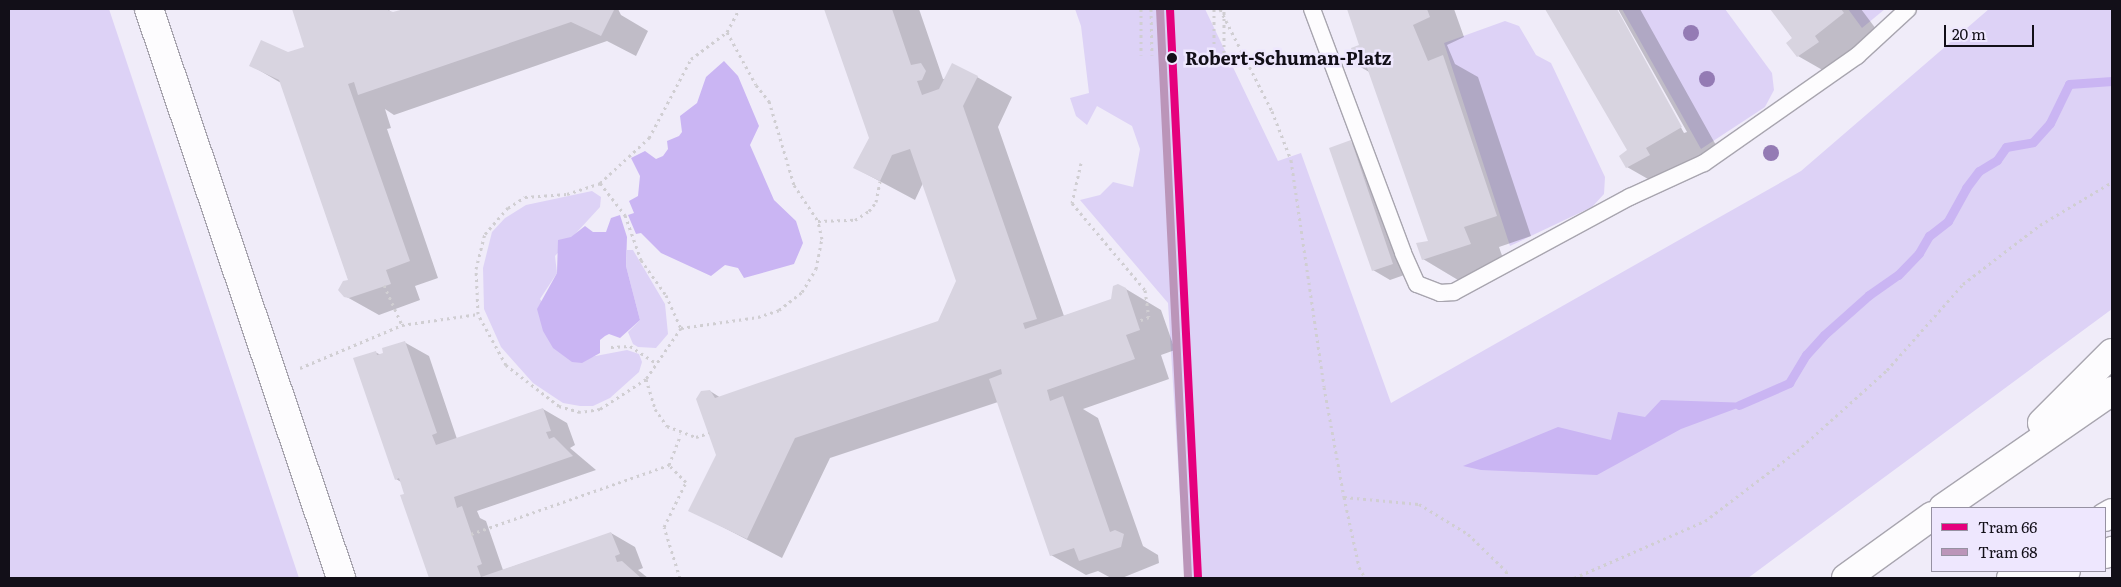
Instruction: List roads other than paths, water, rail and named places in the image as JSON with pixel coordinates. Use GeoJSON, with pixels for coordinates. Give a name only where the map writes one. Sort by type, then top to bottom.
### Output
{"type":"FeatureCollection","features":[{"type":"Feature","properties":{"kind":"main road"},"geometry":{"type":"LineString","coordinates":[[149,9],[342,578]]}},
{"type":"Feature","properties":{"kind":"main road"},"geometry":{"type":"LineString","coordinates":[[1995,470],[2112,353]]}},
{"type":"Feature","properties":{"kind":"main road"},"geometry":{"type":"LineString","coordinates":[[1944,507],[2112,390]]}},
{"type":"Feature","properties":{"kind":"main road"},"geometry":{"type":"LineString","coordinates":[[1846,578],[1931,517]]}},
{"type":"Feature","properties":{"kind":"main road"},"geometry":{"type":"LineString","coordinates":[[2048,578],[2063,572]]}},
{"type":"Feature","properties":{"kind":"lane"},"geometry":{"type":"LineString","coordinates":[[1312,9],[1417,284],[1440,293],[1454,292],[1630,197],[1704,163],[1857,56],[1908,9]]}},
{"type":"Feature","properties":{"kind":"waterway"},"geometry":{"type":"LineString","coordinates":[[1739,405],[1789,383],[1806,355],[1824,335],[1869,295],[1898,275],[1919,253],[1929,236],[1948,221],[1966,188],[1979,171],[1997,160],[2006,147],[2033,142],[2050,123],[2069,84],[2112,81]]}},
{"type":"Feature","properties":{"kind":"tram line","name":"68"},"geometry":{"type":"LineString","coordinates":[[1160,9],[1188,578]]}},
{"type":"Feature","properties":{"kind":"tram line","name":"66"},"geometry":{"type":"LineString","coordinates":[[1170,9],[1198,578]]}},
{"type":"Feature","properties":{"kind":"place","name":"Robert-Schuman-Platz"},"geometry":{"type":"Point","coordinates":[1172,58]}}]}
